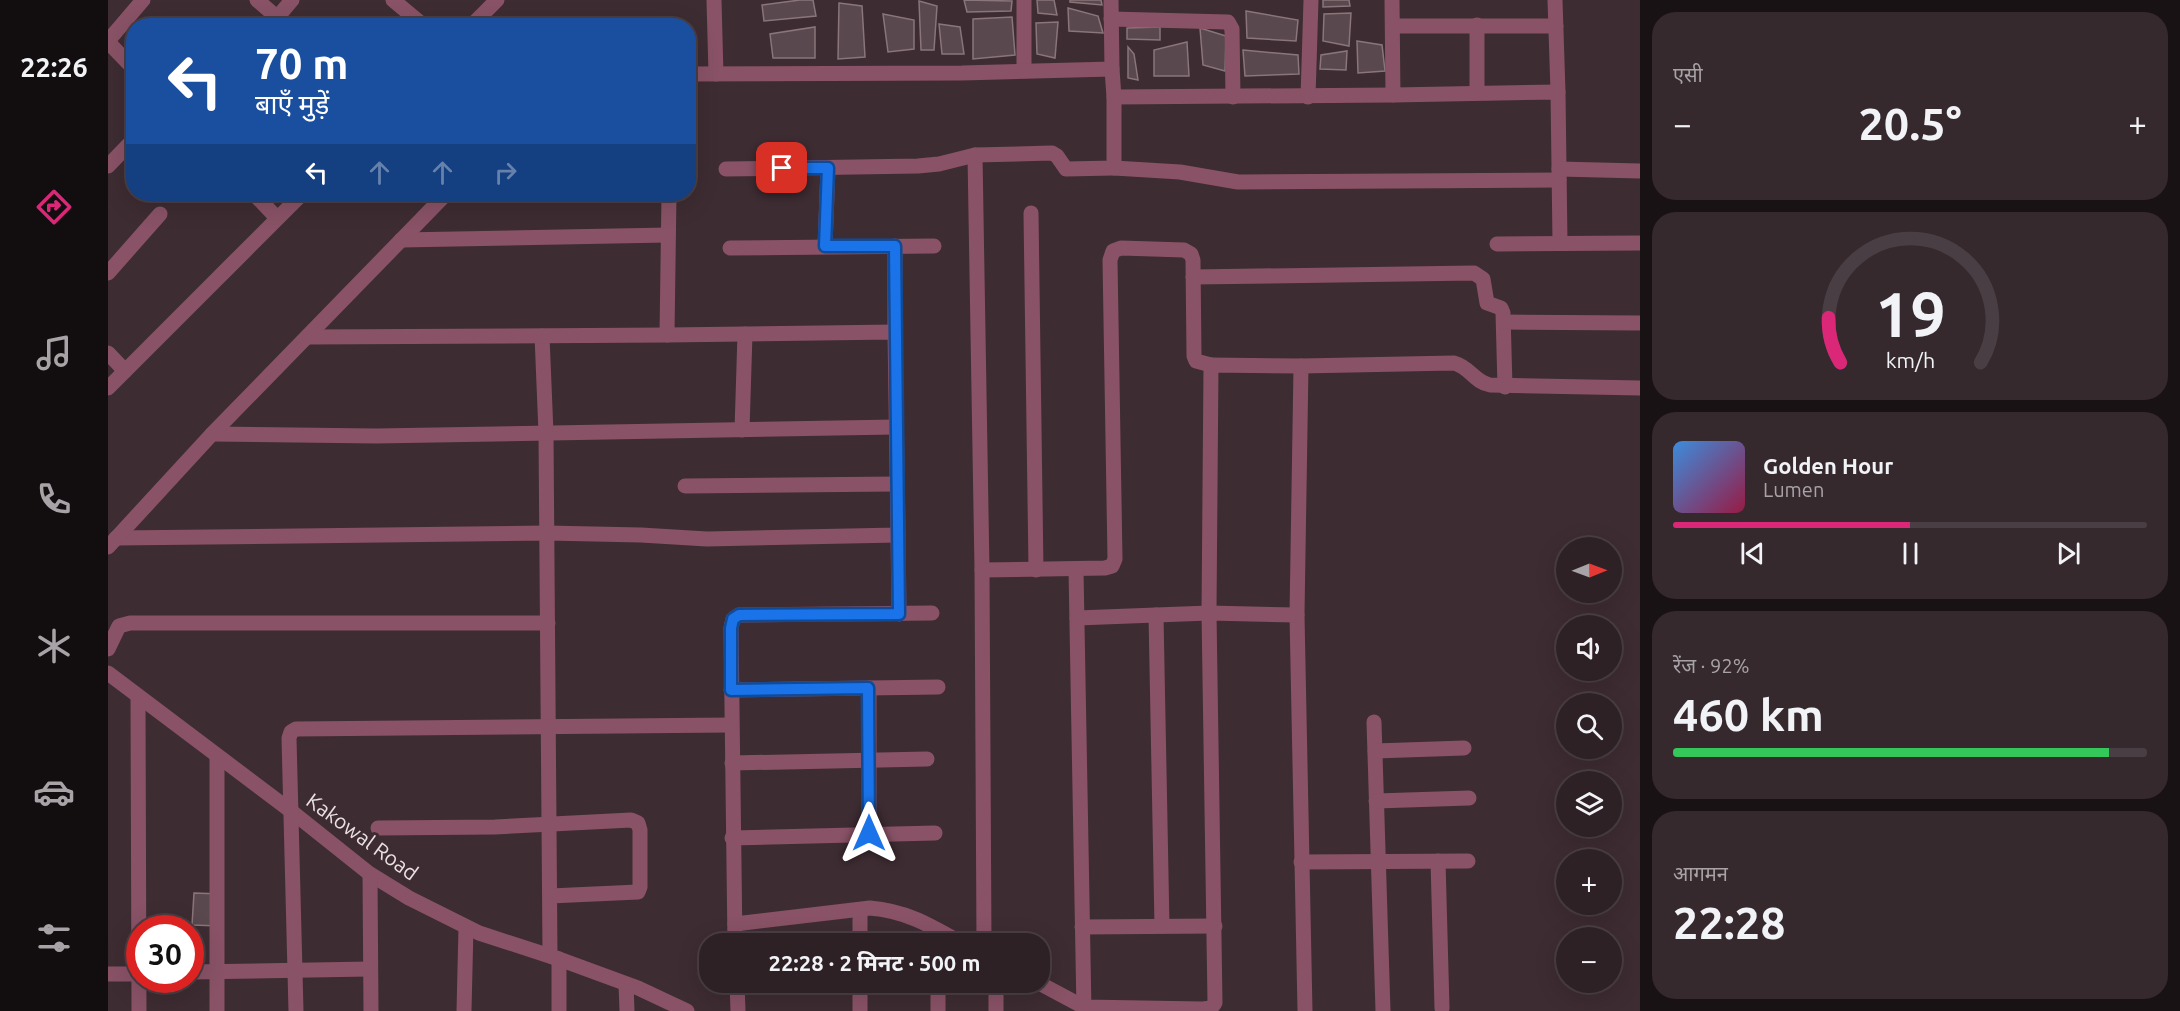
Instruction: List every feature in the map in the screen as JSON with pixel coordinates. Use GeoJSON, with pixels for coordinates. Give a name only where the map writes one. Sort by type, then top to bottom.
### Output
{"type":"FeatureCollection","features":[{"type":"Feature","properties":{"kind":"street"},"geometry":{"type":"LineString","coordinates":[[128,18],[143,0]]}},
{"type":"Feature","properties":{"kind":"street"},"geometry":{"type":"LineString","coordinates":[[257,0],[273,18]]}},
{"type":"Feature","properties":{"kind":"street"},"geometry":{"type":"LineString","coordinates":[[281,18],[292,0]]}},
{"type":"Feature","properties":{"kind":"street"},"geometry":{"type":"LineString","coordinates":[[393,0],[414,18]]}},
{"type":"Feature","properties":{"kind":"street"},"geometry":{"type":"LineString","coordinates":[[479,18],[496,0]]}},
{"type":"Feature","properties":{"kind":"street"},"geometry":{"type":"LineString","coordinates":[[714,0],[716,74]]}},
{"type":"Feature","properties":{"kind":"street"},"geometry":{"type":"LineString","coordinates":[[1024,0],[1024,71]]}},
{"type":"Feature","properties":{"kind":"street"},"geometry":{"type":"LineString","coordinates":[[1111,0],[1114,168]]}},
{"type":"Feature","properties":{"kind":"street"},"geometry":{"type":"LineString","coordinates":[[1308,97],[1311,0]]}},
{"type":"Feature","properties":{"kind":"street"},"geometry":{"type":"LineString","coordinates":[[1392,0],[1393,95]]}},
{"type":"Feature","properties":{"kind":"street"},"geometry":{"type":"LineString","coordinates":[[1555,0],[1560,243]]}},
{"type":"Feature","properties":{"kind":"street"},"geometry":{"type":"LineString","coordinates":[[1111,19],[1228,22],[1232,29],[1233,97]]}},
{"type":"Feature","properties":{"kind":"street"},"geometry":{"type":"LineString","coordinates":[[126,20],[108,42],[126,61]]}},
{"type":"Feature","properties":{"kind":"street"},"geometry":{"type":"LineString","coordinates":[[1477,25],[1477,93]]}},
{"type":"Feature","properties":{"kind":"street"},"geometry":{"type":"LineString","coordinates":[[1393,26],[1556,26]]}},
{"type":"Feature","properties":{"kind":"street"},"geometry":{"type":"LineString","coordinates":[[696,74],[962,73],[1112,69]]}},
{"type":"Feature","properties":{"kind":"street"},"geometry":{"type":"LineString","coordinates":[[1114,97],[1308,97],[1558,92]]}},
{"type":"Feature","properties":{"kind":"street"},"geometry":{"type":"LineString","coordinates":[[109,162],[126,146]]}},
{"type":"Feature","properties":{"kind":"street"},"geometry":{"type":"LineString","coordinates":[[726,169],[918,166],[939,164],[975,155],[1052,153],[1058,156],[1066,168],[1180,172],[1238,182],[1640,171]]}},
{"type":"Feature","properties":{"kind":"street"},"geometry":{"type":"LineString","coordinates":[[975,155],[982,570],[984,933]]}},
{"type":"Feature","properties":{"kind":"street"},"geometry":{"type":"LineString","coordinates":[[825,246],[828,168]]}},
{"type":"Feature","properties":{"kind":"street"},"geometry":{"type":"LineString","coordinates":[[261,201],[277,218]]}},
{"type":"Feature","properties":{"kind":"street"},"geometry":{"type":"LineString","coordinates":[[108,388],[295,201]]}},
{"type":"Feature","properties":{"kind":"street"},"geometry":{"type":"LineString","coordinates":[[112,542],[212,434],[439,201]]}},
{"type":"Feature","properties":{"kind":"street"},"geometry":{"type":"LineString","coordinates":[[667,335],[669,201]]}},
{"type":"Feature","properties":{"kind":"street"},"geometry":{"type":"LineString","coordinates":[[1031,213],[1036,570]]}},
{"type":"Feature","properties":{"kind":"street"},"geometry":{"type":"LineString","coordinates":[[108,273],[160,214]]}},
{"type":"Feature","properties":{"kind":"street"},"geometry":{"type":"LineString","coordinates":[[401,240],[668,235]]}},
{"type":"Feature","properties":{"kind":"street"},"geometry":{"type":"LineString","coordinates":[[1497,244],[1640,243]]}},
{"type":"Feature","properties":{"kind":"street"},"geometry":{"type":"LineString","coordinates":[[895,246],[899,614]]}},
{"type":"Feature","properties":{"kind":"street"},"geometry":{"type":"LineString","coordinates":[[730,248],[934,246]]}},
{"type":"Feature","properties":{"kind":"street"},"geometry":{"type":"LineString","coordinates":[[982,570],[1076,569],[1112,566],[1115,559],[1110,260],[1113,251],[1121,248],[1184,250],[1191,254],[1196,362],[1211,365],[1301,366],[1454,363],[1464,366],[1484,384],[1505,387],[1640,388]]}},
{"type":"Feature","properties":{"kind":"street"},"geometry":{"type":"LineString","coordinates":[[1193,277],[1474,273],[1483,279],[1487,303],[1501,308],[1504,322],[1505,387]]}},
{"type":"Feature","properties":{"kind":"street"},"geometry":{"type":"LineString","coordinates":[[1504,322],[1640,322]]}},
{"type":"Feature","properties":{"kind":"street"},"geometry":{"type":"LineString","coordinates":[[309,337],[895,332]]}},
{"type":"Feature","properties":{"kind":"street"},"geometry":{"type":"LineString","coordinates":[[742,430],[745,334]]}},
{"type":"Feature","properties":{"kind":"street"},"geometry":{"type":"LineString","coordinates":[[542,336],[546,433],[549,896],[559,1011]]}},
{"type":"Feature","properties":{"kind":"street"},"geometry":{"type":"LineString","coordinates":[[108,353],[125,371]]}},
{"type":"Feature","properties":{"kind":"street"},"geometry":{"type":"LineString","coordinates":[[1050,989],[1084,1009],[1211,1008],[1215,1003],[1209,613],[1211,365]]}},
{"type":"Feature","properties":{"kind":"street"},"geometry":{"type":"LineString","coordinates":[[1301,366],[1297,615],[1305,1011]]}},
{"type":"Feature","properties":{"kind":"street"},"geometry":{"type":"LineString","coordinates":[[212,434],[376,436],[896,428]]}},
{"type":"Feature","properties":{"kind":"street"},"geometry":{"type":"LineString","coordinates":[[685,486],[897,484]]}},
{"type":"Feature","properties":{"kind":"street"},"geometry":{"type":"LineString","coordinates":[[112,542],[547,533],[707,539],[898,535]]}},
{"type":"Feature","properties":{"kind":"street"},"geometry":{"type":"LineString","coordinates":[[1076,569],[1084,1009]]}},
{"type":"Feature","properties":{"kind":"street"},"geometry":{"type":"LineString","coordinates":[[735,933],[731,725],[731,628],[733,619],[739,615],[932,613]]}},
{"type":"Feature","properties":{"kind":"street"},"geometry":{"type":"LineString","coordinates":[[1077,618],[1209,613],[1297,615]]}},
{"type":"Feature","properties":{"kind":"street"},"geometry":{"type":"LineString","coordinates":[[1156,615],[1162,926]]}},
{"type":"Feature","properties":{"kind":"street"},"geometry":{"type":"LineString","coordinates":[[108,649],[119,626],[129,623],[548,623]]}},
{"type":"Feature","properties":{"kind":"street","name":"Kakowal Road"},"geometry":{"type":"LineString","coordinates":[[108,673],[291,811],[370,874],[433,912],[466,927],[626,984],[687,1011]]}},
{"type":"Feature","properties":{"kind":"street"},"geometry":{"type":"LineString","coordinates":[[731,690],[938,687]]}},
{"type":"Feature","properties":{"kind":"street"},"geometry":{"type":"LineString","coordinates":[[868,688],[869,833]]}},
{"type":"Feature","properties":{"kind":"street"},"geometry":{"type":"LineString","coordinates":[[138,697],[139,915]]}},
{"type":"Feature","properties":{"kind":"street"},"geometry":{"type":"LineString","coordinates":[[1374,722],[1383,1011]]}},
{"type":"Feature","properties":{"kind":"street"},"geometry":{"type":"LineString","coordinates":[[296,1011],[289,738],[291,732],[296,729],[731,725]]}},
{"type":"Feature","properties":{"kind":"street"},"geometry":{"type":"LineString","coordinates":[[1375,751],[1464,748]]}},
{"type":"Feature","properties":{"kind":"street"},"geometry":{"type":"LineString","coordinates":[[217,756],[217,1011]]}},
{"type":"Feature","properties":{"kind":"street"},"geometry":{"type":"LineString","coordinates":[[732,763],[927,759]]}},
{"type":"Feature","properties":{"kind":"street"},"geometry":{"type":"LineString","coordinates":[[1376,801],[1469,798]]}},
{"type":"Feature","properties":{"kind":"street"},"geometry":{"type":"LineString","coordinates":[[378,828],[495,827],[631,820],[638,823],[640,830],[640,886],[638,892],[549,896]]}},
{"type":"Feature","properties":{"kind":"street"},"geometry":{"type":"LineString","coordinates":[[732,838],[934,833]]}},
{"type":"Feature","properties":{"kind":"street"},"geometry":{"type":"LineString","coordinates":[[1438,861],[1442,1008]]}},
{"type":"Feature","properties":{"kind":"street"},"geometry":{"type":"LineString","coordinates":[[1301,862],[1468,861]]}},
{"type":"Feature","properties":{"kind":"street"},"geometry":{"type":"LineString","coordinates":[[370,874],[371,1011]]}},
{"type":"Feature","properties":{"kind":"street"},"geometry":{"type":"LineString","coordinates":[[735,924],[860,910],[891,910],[910,915],[932,933]]}},
{"type":"Feature","properties":{"kind":"street"},"geometry":{"type":"LineString","coordinates":[[860,910],[860,933]]}},
{"type":"Feature","properties":{"kind":"street"},"geometry":{"type":"LineString","coordinates":[[1082,927],[1215,926]]}},
{"type":"Feature","properties":{"kind":"street"},"geometry":{"type":"LineString","coordinates":[[464,1011],[466,927]]}},
{"type":"Feature","properties":{"kind":"street"},"geometry":{"type":"LineString","coordinates":[[204,971],[370,969]]}},
{"type":"Feature","properties":{"kind":"street"},"geometry":{"type":"LineString","coordinates":[[108,974],[126,974]]}},
{"type":"Feature","properties":{"kind":"street"},"geometry":{"type":"LineString","coordinates":[[626,984],[627,1011]]}},
{"type":"Feature","properties":{"kind":"street"},"geometry":{"type":"LineString","coordinates":[[139,993],[139,1011]]}},
{"type":"Feature","properties":{"kind":"street"},"geometry":{"type":"LineString","coordinates":[[737,993],[738,1011]]}},
{"type":"Feature","properties":{"kind":"street"},"geometry":{"type":"LineString","coordinates":[[860,993],[860,1011]]}},
{"type":"Feature","properties":{"kind":"street"},"geometry":{"type":"LineString","coordinates":[[938,993],[938,1011]]}},
{"type":"Feature","properties":{"kind":"street"},"geometry":{"type":"LineString","coordinates":[[996,993],[996,1011]]}},
{"type":"Feature","properties":{"kind":"building"},"geometry":{"type":"Polygon","coordinates":[[[813,0],[816,16],[764,21],[762,5],[813,0]]]}},
{"type":"Feature","properties":{"kind":"building"},"geometry":{"type":"Polygon","coordinates":[[[964,0],[1012,1],[1011,11],[967,12],[964,0]]]}},
{"type":"Feature","properties":{"kind":"building"},"geometry":{"type":"Polygon","coordinates":[[[1037,0],[1054,0],[1057,15],[1038,13],[1037,0]]]}},
{"type":"Feature","properties":{"kind":"building"},"geometry":{"type":"Polygon","coordinates":[[[1070,0],[1101,0],[1102,5],[1070,2],[1070,0]]]}},
{"type":"Feature","properties":{"kind":"building"},"geometry":{"type":"Polygon","coordinates":[[[1323,0],[1349,0],[1350,6],[1323,7],[1323,0]]]}},
{"type":"Feature","properties":{"kind":"building"},"geometry":{"type":"Polygon","coordinates":[[[919,1],[937,6],[934,50],[921,50],[919,1]]]}},
{"type":"Feature","properties":{"kind":"building"},"geometry":{"type":"Polygon","coordinates":[[[839,3],[862,6],[865,57],[838,59],[839,3]]]}},
{"type":"Feature","properties":{"kind":"building"},"geometry":{"type":"Polygon","coordinates":[[[1068,8],[1098,16],[1103,33],[1069,31],[1068,8]]]}},
{"type":"Feature","properties":{"kind":"building"},"geometry":{"type":"Polygon","coordinates":[[[1246,11],[1298,20],[1296,41],[1247,38],[1246,11]]]}},
{"type":"Feature","properties":{"kind":"building"},"geometry":{"type":"Polygon","coordinates":[[[1351,13],[1349,46],[1323,41],[1324,14],[1351,13]]]}},
{"type":"Feature","properties":{"kind":"building"},"geometry":{"type":"Polygon","coordinates":[[[883,14],[914,20],[914,49],[888,52],[883,14]]]}},
{"type":"Feature","properties":{"kind":"building"},"geometry":{"type":"Polygon","coordinates":[[[1012,17],[1015,55],[973,59],[973,19],[1012,17]]]}},
{"type":"Feature","properties":{"kind":"building"},"geometry":{"type":"Polygon","coordinates":[[[1058,22],[1055,58],[1037,54],[1036,23],[1058,22]]]}},
{"type":"Feature","properties":{"kind":"building"},"geometry":{"type":"Polygon","coordinates":[[[939,24],[960,27],[964,54],[942,54],[939,24]]]}},
{"type":"Feature","properties":{"kind":"building"},"geometry":{"type":"Polygon","coordinates":[[[815,27],[815,58],[773,58],[770,34],[815,27]]]}},
{"type":"Feature","properties":{"kind":"building"},"geometry":{"type":"Polygon","coordinates":[[[1160,27],[1160,40],[1127,39],[1127,28],[1160,27]]]}},
{"type":"Feature","properties":{"kind":"building"},"geometry":{"type":"Polygon","coordinates":[[[1200,28],[1226,36],[1225,71],[1203,65],[1200,28]]]}},
{"type":"Feature","properties":{"kind":"building"},"geometry":{"type":"Polygon","coordinates":[[[1357,41],[1382,45],[1385,71],[1358,73],[1357,41]]]}},
{"type":"Feature","properties":{"kind":"building"},"geometry":{"type":"Polygon","coordinates":[[[1187,42],[1189,76],[1154,76],[1154,50],[1187,42]]]}},
{"type":"Feature","properties":{"kind":"building"},"geometry":{"type":"Polygon","coordinates":[[[1128,47],[1134,54],[1138,80],[1128,78],[1128,47]]]}},
{"type":"Feature","properties":{"kind":"building"},"geometry":{"type":"Polygon","coordinates":[[[1243,50],[1298,55],[1299,74],[1245,76],[1243,50]]]}},
{"type":"Feature","properties":{"kind":"building"},"geometry":{"type":"Polygon","coordinates":[[[1347,51],[1346,70],[1320,69],[1321,55],[1347,51]]]}},
{"type":"Feature","properties":{"kind":"building"},"geometry":{"type":"Polygon","coordinates":[[[194,893],[221,894],[220,926],[204,925],[204,915],[193,915],[194,893]]]}},
{"type":"Feature","properties":{"kind":"route"},"geometry":{"type":"LineString","coordinates":[[782,168],[828,168],[825,246],[895,246],[899,614],[739,615],[733,619],[731,628],[731,690],[868,688],[869,833]]}}]}
